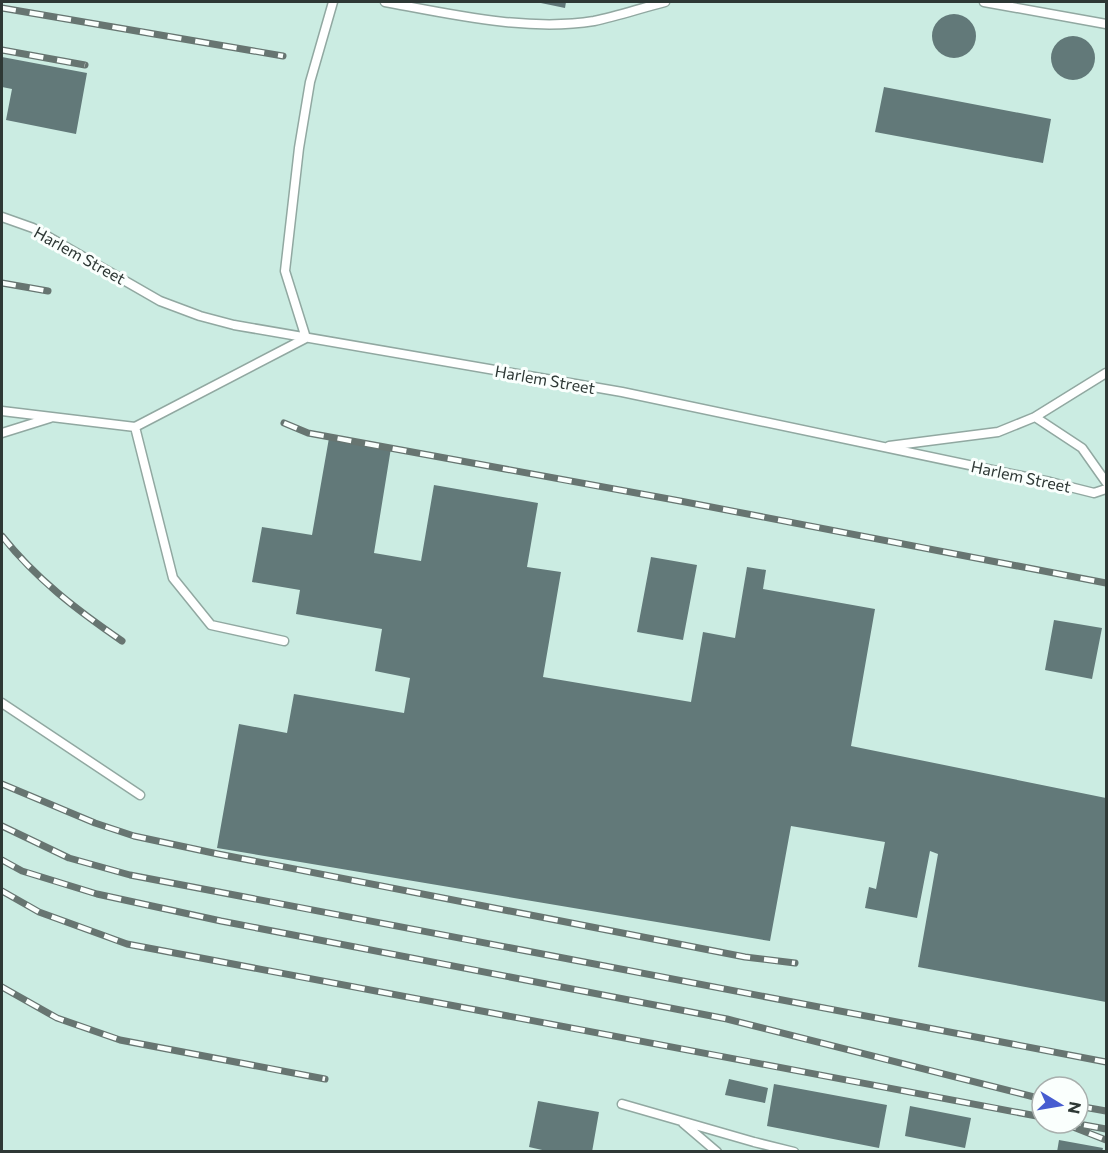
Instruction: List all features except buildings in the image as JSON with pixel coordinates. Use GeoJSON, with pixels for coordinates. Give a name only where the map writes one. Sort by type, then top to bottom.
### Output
{"type":"FeatureCollection","features":[{"type":"Feature","properties":{"kind":"lane"},"geometry":{"type":"LineString","coordinates":[[2,411],[135,428],[306,338],[285,271],[299,148],[310,82],[333,2]]}},
{"type":"Feature","properties":{"kind":"lane"},"geometry":{"type":"LineString","coordinates":[[385,2],[462,16],[544,24],[594,21],[665,2]]}},
{"type":"Feature","properties":{"kind":"lane"},"geometry":{"type":"LineString","coordinates":[[984,2],[1107,24]]}},
{"type":"Feature","properties":{"kind":"lane","name":"Harlem Street"},"geometry":{"type":"LineString","coordinates":[[2,217],[33,228],[160,301],[223,322],[622,392],[1094,493],[1107,489]]}},
{"type":"Feature","properties":{"kind":"lane"},"geometry":{"type":"LineString","coordinates":[[883,447],[998,432],[1035,417],[1107,373]]}},
{"type":"Feature","properties":{"kind":"lane"},"geometry":{"type":"LineString","coordinates":[[2,433],[54,417]]}},
{"type":"Feature","properties":{"kind":"lane"},"geometry":{"type":"LineString","coordinates":[[1035,417],[1082,448],[1107,482]]}},
{"type":"Feature","properties":{"kind":"lane"},"geometry":{"type":"LineString","coordinates":[[135,428],[173,578],[211,625],[284,641]]}},
{"type":"Feature","properties":{"kind":"lane"},"geometry":{"type":"LineString","coordinates":[[2,703],[140,795]]}},
{"type":"Feature","properties":{"kind":"lane"},"geometry":{"type":"LineString","coordinates":[[622,1104],[794,1152]]}},
{"type":"Feature","properties":{"kind":"lane"},"geometry":{"type":"LineString","coordinates":[[680,1121],[717,1152]]}},
{"type":"Feature","properties":{"kind":"shaded area"},"geometry":{"type":"Polygon","coordinates":[[[2,2],[1106,2],[1106,1151],[2,1152],[2,2]]]}},
{"type":"Feature","properties":{"kind":"railway"},"geometry":{"type":"LineString","coordinates":[[2,8],[283,56]]}},
{"type":"Feature","properties":{"kind":"railway"},"geometry":{"type":"LineString","coordinates":[[2,50],[85,65]]}},
{"type":"Feature","properties":{"kind":"railway"},"geometry":{"type":"LineString","coordinates":[[2,283],[48,291]]}},
{"type":"Feature","properties":{"kind":"railway"},"geometry":{"type":"LineString","coordinates":[[284,423],[308,433],[680,501],[1106,583]]}},
{"type":"Feature","properties":{"kind":"railway"},"geometry":{"type":"LineString","coordinates":[[2,536],[15,552],[58,593],[122,641]]}},
{"type":"Feature","properties":{"kind":"railway"},"geometry":{"type":"LineString","coordinates":[[2,784],[95,823],[134,836],[745,957],[795,963]]}},
{"type":"Feature","properties":{"kind":"railway"},"geometry":{"type":"LineString","coordinates":[[2,826],[69,858],[130,875],[1106,1062]]}},
{"type":"Feature","properties":{"kind":"railway"},"geometry":{"type":"LineString","coordinates":[[2,860],[22,871],[97,894],[221,921],[727,1019],[1030,1096]]}},
{"type":"Feature","properties":{"kind":"railway"},"geometry":{"type":"LineString","coordinates":[[2,891],[39,912],[127,944],[1030,1115]]}},
{"type":"Feature","properties":{"kind":"railway"},"geometry":{"type":"LineString","coordinates":[[2,987],[57,1018],[120,1040],[325,1079]]}},
{"type":"Feature","properties":{"kind":"railway"},"geometry":{"type":"LineString","coordinates":[[1090,1108],[1106,1111]]}},
{"type":"Feature","properties":{"kind":"railway"},"geometry":{"type":"LineString","coordinates":[[1090,1126],[1106,1129]]}},
{"type":"Feature","properties":{"kind":"railway"},"geometry":{"type":"LineString","coordinates":[[1090,1134],[1106,1140]]}}]}
